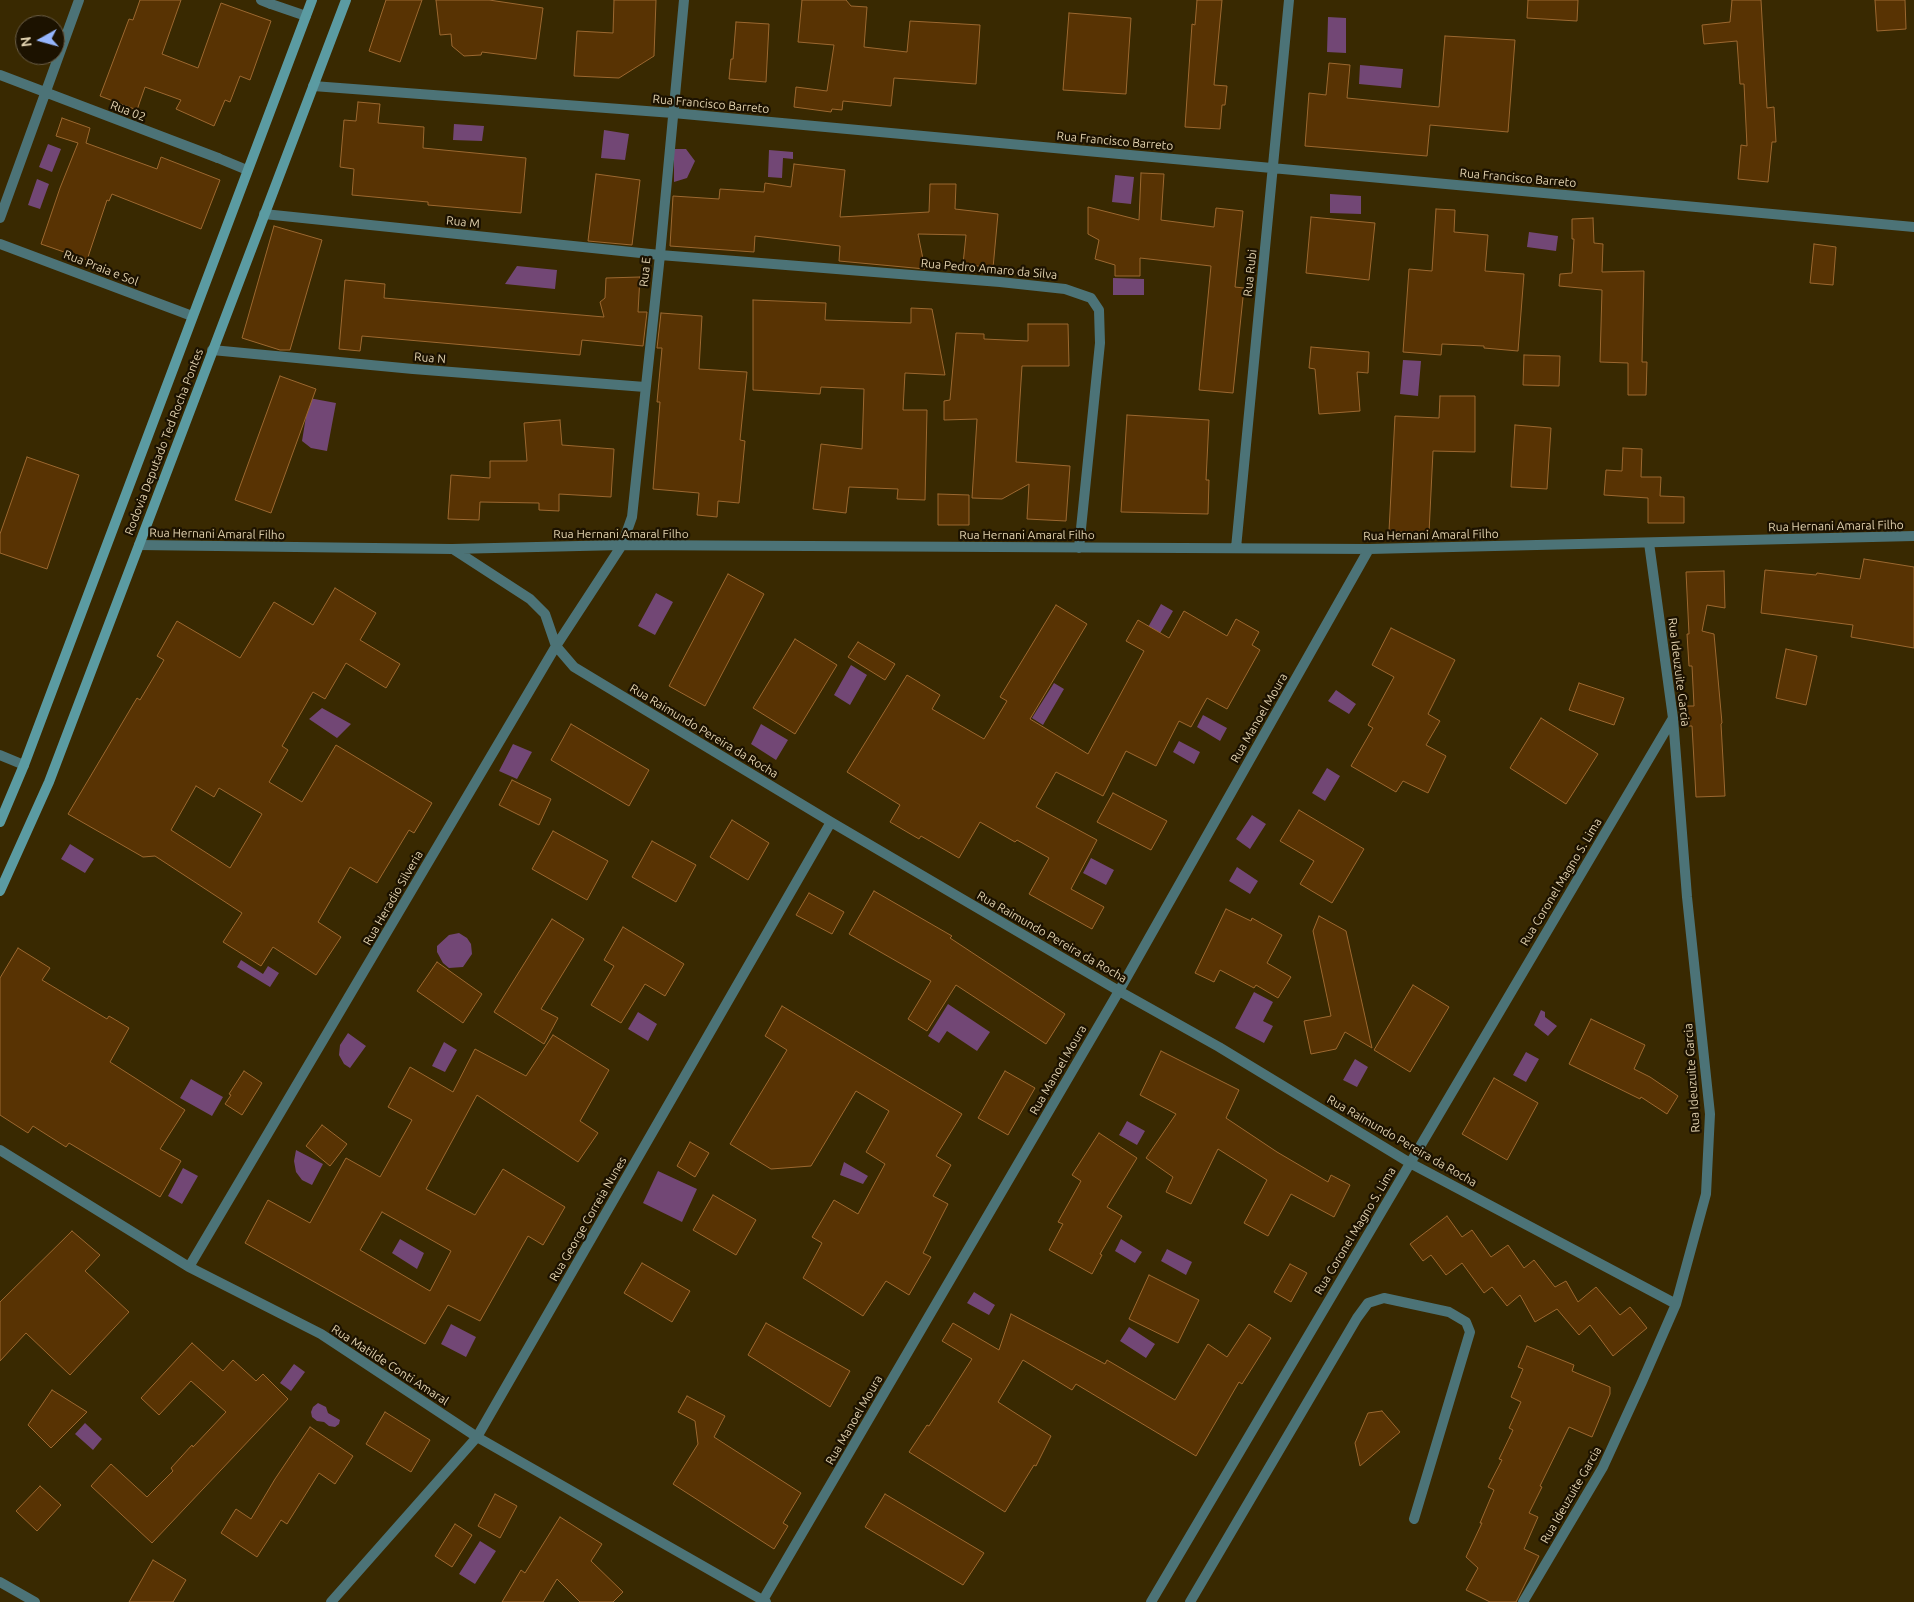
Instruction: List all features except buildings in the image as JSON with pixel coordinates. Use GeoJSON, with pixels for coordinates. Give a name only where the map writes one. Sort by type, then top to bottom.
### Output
{"type":"FeatureCollection","features":[{"type":"Feature","properties":{"kind":"main road","name":"Rodovia Deputado Ted Rocha Pontes"},"geometry":{"type":"LineString","coordinates":[[0,822],[24,765],[312,0]]}},
{"type":"Feature","properties":{"kind":"main road","name":"Rodovia Deputado Ted Rocha Pontes"},"geometry":{"type":"LineString","coordinates":[[0,891],[49,782],[346,0]]}},
{"type":"Feature","properties":{"kind":"street"},"geometry":{"type":"LineString","coordinates":[[0,218],[79,0]]}},
{"type":"Feature","properties":{"kind":"street","name":"Rua E"},"geometry":{"type":"LineString","coordinates":[[622,545],[632,517],[660,255],[684,0]]}},
{"type":"Feature","properties":{"kind":"street","name":"Rua Rubi"},"geometry":{"type":"LineString","coordinates":[[1236,548],[1289,0]]}},
{"type":"Feature","properties":{"kind":"street"},"geometry":{"type":"LineString","coordinates":[[266,2],[306,16]]}},
{"type":"Feature","properties":{"kind":"street","name":"Rua 02"},"geometry":{"type":"LineString","coordinates":[[0,75],[247,170]]}},
{"type":"Feature","properties":{"kind":"street","name":"Rua Francisco Barreto"},"geometry":{"type":"LineString","coordinates":[[313,86],[673,113],[1914,227]]}},
{"type":"Feature","properties":{"kind":"street","name":"Rua M"},"geometry":{"type":"LineString","coordinates":[[264,214],[660,255]]}},
{"type":"Feature","properties":{"kind":"street","name":"Rua Praia e Sol"},"geometry":{"type":"LineString","coordinates":[[0,244],[192,316]]}},
{"type":"Feature","properties":{"kind":"street","name":"Rua Pedro Amaro da Silva"},"geometry":{"type":"LineString","coordinates":[[660,255],[1000,282],[1065,289],[1091,298],[1099,310],[1100,343],[1079,548]]}},
{"type":"Feature","properties":{"kind":"street","name":"Rua N"},"geometry":{"type":"LineString","coordinates":[[212,350],[413,369],[645,387]]}},
{"type":"Feature","properties":{"kind":"street","name":"Rua Hernani Amaral Filho"},"geometry":{"type":"LineString","coordinates":[[139,545],[452,549],[622,545],[1370,549],[1914,536]]}},
{"type":"Feature","properties":{"kind":"street","name":"Rua Ideuzuite Garcia"},"geometry":{"type":"LineString","coordinates":[[1522,1602],[1603,1467],[1676,1304],[1706,1194],[1710,1114],[1687,897],[1673,718],[1649,543]]}},
{"type":"Feature","properties":{"kind":"street","name":"Rua Heradio Silveria"},"geometry":{"type":"LineString","coordinates":[[189,1267],[556,646],[622,545]]}},
{"type":"Feature","properties":{"kind":"street","name":"Rua Raimundo Pereira da Rocha"},"geometry":{"type":"LineString","coordinates":[[452,549],[530,600],[545,614],[556,646],[574,667],[831,822],[1119,991],[1219,1047],[1410,1163],[1676,1304]]}},
{"type":"Feature","properties":{"kind":"street","name":"Rua Manoel Moura"},"geometry":{"type":"LineString","coordinates":[[764,1601],[1119,991],[1370,549]]}},
{"type":"Feature","properties":{"kind":"street","name":"Rua Coronel Magno S. Lima"},"geometry":{"type":"LineString","coordinates":[[1151,1602],[1673,718]]}},
{"type":"Feature","properties":{"kind":"street"},"geometry":{"type":"LineString","coordinates":[[0,755],[24,765]]}},
{"type":"Feature","properties":{"kind":"street","name":"Rua George Correia Nunes"},"geometry":{"type":"LineString","coordinates":[[330,1602],[477,1437],[831,822]]}},
{"type":"Feature","properties":{"kind":"street","name":"Rua Matilde Conti Amaral"},"geometry":{"type":"LineString","coordinates":[[0,1150],[189,1267],[321,1334],[477,1437],[764,1601]]}},
{"type":"Feature","properties":{"kind":"street"},"geometry":{"type":"LineString","coordinates":[[1190,1602],[1357,1318],[1368,1303],[1384,1298],[1449,1312],[1466,1322],[1470,1332],[1414,1519]]}},
{"type":"Feature","properties":{"kind":"street"},"geometry":{"type":"LineString","coordinates":[[0,1582],[35,1602]]}},
{"type":"Feature","properties":{"kind":"shaded area"},"geometry":{"type":"Polygon","coordinates":[[[1328,17],[1346,18],[1346,53],[1327,52],[1328,17]]]}},
{"type":"Feature","properties":{"kind":"shaded area"},"geometry":{"type":"Polygon","coordinates":[[[1360,65],[1403,69],[1401,88],[1359,84],[1360,65]]]}},
{"type":"Feature","properties":{"kind":"shaded area"},"geometry":{"type":"Polygon","coordinates":[[[454,124],[484,126],[482,141],[453,140],[454,124]]]}},
{"type":"Feature","properties":{"kind":"shaded area"},"geometry":{"type":"Polygon","coordinates":[[[604,130],[629,134],[625,160],[601,158],[604,130]]]}},
{"type":"Feature","properties":{"kind":"shaded area"},"geometry":{"type":"Polygon","coordinates":[[[48,144],[61,149],[52,172],[39,167],[48,144]]]}},
{"type":"Feature","properties":{"kind":"shaded area"},"geometry":{"type":"Polygon","coordinates":[[[674,149],[686,149],[695,161],[687,178],[674,182],[674,149]]]}},
{"type":"Feature","properties":{"kind":"shaded area"},"geometry":{"type":"Polygon","coordinates":[[[769,150],[793,152],[793,159],[783,158],[782,178],[768,177],[769,150]]]}},
{"type":"Feature","properties":{"kind":"shaded area"},"geometry":{"type":"Polygon","coordinates":[[[1115,175],[1134,177],[1131,204],[1112,202],[1115,175]]]}},
{"type":"Feature","properties":{"kind":"shaded area"},"geometry":{"type":"Polygon","coordinates":[[[37,179],[49,184],[40,209],[28,205],[37,179]]]}},
{"type":"Feature","properties":{"kind":"shaded area"},"geometry":{"type":"Polygon","coordinates":[[[1330,194],[1361,196],[1361,214],[1330,213],[1330,194]]]}},
{"type":"Feature","properties":{"kind":"shaded area"},"geometry":{"type":"Polygon","coordinates":[[[1529,232],[1558,236],[1556,251],[1527,247],[1529,232]]]}},
{"type":"Feature","properties":{"kind":"shaded area"},"geometry":{"type":"Polygon","coordinates":[[[517,266],[557,270],[555,289],[505,284],[517,266]]]}},
{"type":"Feature","properties":{"kind":"shaded area"},"geometry":{"type":"Polygon","coordinates":[[[1113,278],[1144,279],[1144,295],[1113,295],[1113,278]]]}},
{"type":"Feature","properties":{"kind":"shaded area"},"geometry":{"type":"Polygon","coordinates":[[[1403,360],[1421,361],[1418,396],[1400,394],[1403,360]]]}},
{"type":"Feature","properties":{"kind":"shaded area"},"geometry":{"type":"Polygon","coordinates":[[[309,398],[336,403],[327,451],[311,448],[302,441],[309,398]]]}},
{"type":"Feature","properties":{"kind":"shaded area"},"geometry":{"type":"Polygon","coordinates":[[[656,593],[673,602],[655,635],[638,626],[656,593]]]}},
{"type":"Feature","properties":{"kind":"shaded area"},"geometry":{"type":"Polygon","coordinates":[[[1161,604],[1173,611],[1159,635],[1147,629],[1161,604]]]}},
{"type":"Feature","properties":{"kind":"shaded area"},"geometry":{"type":"Polygon","coordinates":[[[851,665],[867,675],[850,705],[834,695],[851,665]]]}},
{"type":"Feature","properties":{"kind":"shaded area"},"geometry":{"type":"Polygon","coordinates":[[[1054,683],[1064,689],[1043,725],[1032,718],[1054,683]]]}},
{"type":"Feature","properties":{"kind":"shaded area"},"geometry":{"type":"Polygon","coordinates":[[[1336,690],[1356,704],[1349,714],[1328,701],[1336,690]]]}},
{"type":"Feature","properties":{"kind":"shaded area"},"geometry":{"type":"Polygon","coordinates":[[[322,708],[351,724],[337,738],[309,719],[322,708]]]}},
{"type":"Feature","properties":{"kind":"shaded area"},"geometry":{"type":"Polygon","coordinates":[[[1203,715],[1227,728],[1220,741],[1197,727],[1203,715]]]}},
{"type":"Feature","properties":{"kind":"shaded area"},"geometry":{"type":"Polygon","coordinates":[[[761,724],[788,740],[776,760],[751,744],[761,724]]]}},
{"type":"Feature","properties":{"kind":"shaded area"},"geometry":{"type":"Polygon","coordinates":[[[1179,741],[1200,752],[1194,764],[1173,752],[1179,741]]]}},
{"type":"Feature","properties":{"kind":"shaded area"},"geometry":{"type":"Polygon","coordinates":[[[513,744],[532,752],[517,779],[499,771],[513,744]]]}},
{"type":"Feature","properties":{"kind":"shaded area"},"geometry":{"type":"Polygon","coordinates":[[[1327,768],[1340,776],[1325,801],[1312,793],[1327,768]]]}},
{"type":"Feature","properties":{"kind":"shaded area"},"geometry":{"type":"Polygon","coordinates":[[[1252,815],[1266,824],[1250,849],[1236,839],[1252,815]]]}},
{"type":"Feature","properties":{"kind":"shaded area"},"geometry":{"type":"Polygon","coordinates":[[[70,844],[94,859],[85,873],[61,859],[70,844]]]}},
{"type":"Feature","properties":{"kind":"shaded area"},"geometry":{"type":"Polygon","coordinates":[[[1091,858],[1114,870],[1106,885],[1083,873],[1091,858]]]}},
{"type":"Feature","properties":{"kind":"shaded area"},"geometry":{"type":"Polygon","coordinates":[[[1237,867],[1258,881],[1250,894],[1229,881],[1237,867]]]}},
{"type":"Feature","properties":{"kind":"shaded area"},"geometry":{"type":"Polygon","coordinates":[[[459,933],[467,938],[471,944],[472,954],[463,967],[449,968],[443,963],[437,952],[437,946],[449,935],[459,933]]]}},
{"type":"Feature","properties":{"kind":"shaded area"},"geometry":{"type":"Polygon","coordinates":[[[241,960],[263,974],[268,966],[279,973],[270,987],[237,967],[241,960]]]}},
{"type":"Feature","properties":{"kind":"shaded area"},"geometry":{"type":"Polygon","coordinates":[[[1254,992],[1273,1002],[1263,1021],[1273,1026],[1264,1043],[1235,1028],[1254,992]]]}},
{"type":"Feature","properties":{"kind":"shaded area"},"geometry":{"type":"Polygon","coordinates":[[[948,1004],[990,1032],[977,1051],[947,1031],[939,1043],[928,1036],[948,1004]]]}},
{"type":"Feature","properties":{"kind":"shaded area"},"geometry":{"type":"Polygon","coordinates":[[[1541,1010],[1545,1012],[1545,1017],[1557,1026],[1548,1036],[1534,1025],[1541,1010]]]}},
{"type":"Feature","properties":{"kind":"shaded area"},"geometry":{"type":"Polygon","coordinates":[[[638,1012],[657,1024],[648,1041],[628,1029],[638,1012]]]}},
{"type":"Feature","properties":{"kind":"shaded area"},"geometry":{"type":"Polygon","coordinates":[[[348,1033],[366,1046],[350,1068],[344,1064],[339,1055],[340,1045],[348,1033]]]}},
{"type":"Feature","properties":{"kind":"shaded area"},"geometry":{"type":"Polygon","coordinates":[[[444,1042],[457,1050],[445,1072],[432,1066],[444,1042]]]}},
{"type":"Feature","properties":{"kind":"shaded area"},"geometry":{"type":"Polygon","coordinates":[[[1526,1052],[1539,1059],[1526,1082],[1513,1075],[1526,1052]]]}},
{"type":"Feature","properties":{"kind":"shaded area"},"geometry":{"type":"Polygon","coordinates":[[[1355,1059],[1368,1067],[1357,1087],[1343,1080],[1355,1059]]]}},
{"type":"Feature","properties":{"kind":"shaded area"},"geometry":{"type":"Polygon","coordinates":[[[191,1079],[223,1097],[212,1116],[180,1098],[191,1079]]]}},
{"type":"Feature","properties":{"kind":"shaded area"},"geometry":{"type":"Polygon","coordinates":[[[1127,1121],[1145,1131],[1137,1145],[1119,1135],[1127,1121]]]}},
{"type":"Feature","properties":{"kind":"shaded area"},"geometry":{"type":"Polygon","coordinates":[[[296,1150],[323,1164],[312,1185],[302,1180],[296,1172],[294,1161],[296,1150]]]}},
{"type":"Feature","properties":{"kind":"shaded area"},"geometry":{"type":"Polygon","coordinates":[[[844,1162],[868,1176],[863,1184],[840,1175],[844,1162]]]}},
{"type":"Feature","properties":{"kind":"shaded area"},"geometry":{"type":"Polygon","coordinates":[[[183,1168],[198,1176],[182,1204],[168,1196],[183,1168]]]}},
{"type":"Feature","properties":{"kind":"shaded area"},"geometry":{"type":"Polygon","coordinates":[[[658,1171],[697,1189],[682,1222],[643,1203],[658,1171]]]}},
{"type":"Feature","properties":{"kind":"shaded area"},"geometry":{"type":"Polygon","coordinates":[[[400,1239],[424,1253],[417,1269],[392,1253],[400,1239]]]}},
{"type":"Feature","properties":{"kind":"shaded area"},"geometry":{"type":"Polygon","coordinates":[[[1121,1239],[1142,1252],[1135,1263],[1115,1251],[1121,1239]]]}},
{"type":"Feature","properties":{"kind":"shaded area"},"geometry":{"type":"Polygon","coordinates":[[[1167,1249],[1192,1262],[1186,1275],[1161,1261],[1167,1249]]]}},
{"type":"Feature","properties":{"kind":"shaded area"},"geometry":{"type":"Polygon","coordinates":[[[974,1292],[995,1305],[989,1315],[967,1303],[974,1292]]]}},
{"type":"Feature","properties":{"kind":"shaded area"},"geometry":{"type":"Polygon","coordinates":[[[451,1324],[476,1337],[466,1357],[441,1344],[451,1324]]]}},
{"type":"Feature","properties":{"kind":"shaded area"},"geometry":{"type":"Polygon","coordinates":[[[1129,1327],[1155,1344],[1146,1358],[1120,1341],[1129,1327]]]}},
{"type":"Feature","properties":{"kind":"shaded area"},"geometry":{"type":"Polygon","coordinates":[[[294,1364],[305,1372],[291,1391],[280,1383],[294,1364]]]}},
{"type":"Feature","properties":{"kind":"shaded area"},"geometry":{"type":"Polygon","coordinates":[[[318,1403],[326,1407],[328,1413],[340,1420],[339,1424],[335,1427],[329,1426],[312,1417],[313,1407],[318,1403]]]}},
{"type":"Feature","properties":{"kind":"shaded area"},"geometry":{"type":"Polygon","coordinates":[[[85,1423],[102,1439],[93,1450],[75,1434],[85,1423]]]}},
{"type":"Feature","properties":{"kind":"shaded area"},"geometry":{"type":"Polygon","coordinates":[[[480,1541],[496,1551],[475,1584],[459,1574],[480,1541]]]}}]}
